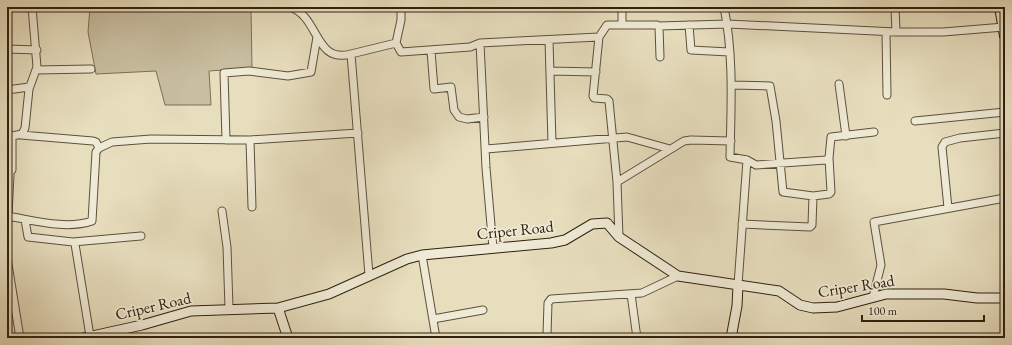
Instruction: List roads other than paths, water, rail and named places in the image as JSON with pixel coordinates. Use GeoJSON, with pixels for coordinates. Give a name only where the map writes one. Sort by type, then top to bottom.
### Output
{"type":"FeatureCollection","features":[{"type":"Feature","properties":{"kind":"main road"},"geometry":{"type":"LineString","coordinates":[[1000,7],[1004,32]]}},
{"type":"Feature","properties":{"kind":"main road","name":"Criper Road"},"geometry":{"type":"LineString","coordinates":[[87,337],[142,325],[190,310],[278,308],[330,294],[407,258],[422,255],[551,243],[565,240],[594,223],[607,223],[619,237],[678,276],[779,291],[800,305],[813,308],[837,307],[873,297],[911,294],[1005,298]]}},
{"type":"Feature","properties":{"kind":"main road"},"geometry":{"type":"LineString","coordinates":[[731,338],[737,306],[738,285]]}},
{"type":"Feature","properties":{"kind":"main road"},"geometry":{"type":"LineString","coordinates":[[278,308],[288,338]]}},
{"type":"Feature","properties":{"kind":"street"},"geometry":{"type":"LineString","coordinates":[[21,135],[24,133],[25,128],[29,88],[36,70],[37,50],[32,7]]}},
{"type":"Feature","properties":{"kind":"street"},"geometry":{"type":"LineString","coordinates":[[290,7],[300,10],[308,7]]}},
{"type":"Feature","properties":{"kind":"street"},"geometry":{"type":"LineString","coordinates":[[401,7],[396,43],[401,52],[470,47],[480,43],[599,37]]}},
{"type":"Feature","properties":{"kind":"street"},"geometry":{"type":"LineString","coordinates":[[622,7],[622,24]]}},
{"type":"Feature","properties":{"kind":"street"},"geometry":{"type":"LineString","coordinates":[[724,7],[728,24],[728,52],[732,85],[730,158],[747,160],[756,165],[829,158]]}},
{"type":"Feature","properties":{"kind":"street"},"geometry":{"type":"LineString","coordinates":[[895,7],[896,32]]}},
{"type":"Feature","properties":{"kind":"street"},"geometry":{"type":"LineString","coordinates":[[300,10],[317,36],[332,55],[343,56],[396,43]]}},
{"type":"Feature","properties":{"kind":"street"},"geometry":{"type":"LineString","coordinates":[[619,237],[617,182],[609,100],[593,97],[599,37],[606,26],[622,24],[658,26],[728,24],[886,32],[1004,32]]}},
{"type":"Feature","properties":{"kind":"street"},"geometry":{"type":"LineString","coordinates":[[689,25],[691,50],[728,52]]}},
{"type":"Feature","properties":{"kind":"street"},"geometry":{"type":"LineString","coordinates":[[658,26],[660,57]]}},
{"type":"Feature","properties":{"kind":"street"},"geometry":{"type":"LineString","coordinates":[[886,32],[887,95]]}},
{"type":"Feature","properties":{"kind":"street"},"geometry":{"type":"LineString","coordinates":[[226,140],[224,73],[249,71],[288,76],[311,72],[317,36]]}},
{"type":"Feature","properties":{"kind":"street"},"geometry":{"type":"LineString","coordinates":[[549,40],[552,142]]}},
{"type":"Feature","properties":{"kind":"street"},"geometry":{"type":"LineString","coordinates":[[480,43],[493,248]]}},
{"type":"Feature","properties":{"kind":"street"},"geometry":{"type":"LineString","coordinates":[[7,49],[37,50]]}},
{"type":"Feature","properties":{"kind":"street"},"geometry":{"type":"LineString","coordinates":[[430,51],[434,89],[451,87],[454,110],[459,118],[467,119],[484,117]]}},
{"type":"Feature","properties":{"kind":"street"},"geometry":{"type":"LineString","coordinates":[[351,54],[369,275]]}},
{"type":"Feature","properties":{"kind":"street"},"geometry":{"type":"LineString","coordinates":[[36,70],[92,69]]}},
{"type":"Feature","properties":{"kind":"street"},"geometry":{"type":"LineString","coordinates":[[550,71],[596,72]]}},
{"type":"Feature","properties":{"kind":"street"},"geometry":{"type":"LineString","coordinates":[[839,84],[846,136]]}},
{"type":"Feature","properties":{"kind":"street"},"geometry":{"type":"LineString","coordinates":[[732,85],[770,86],[776,120],[779,164],[783,192],[813,196],[829,194],[831,192],[829,158],[831,137],[874,132]]}},
{"type":"Feature","properties":{"kind":"street"},"geometry":{"type":"LineString","coordinates":[[7,90],[29,88]]}},
{"type":"Feature","properties":{"kind":"street"},"geometry":{"type":"LineString","coordinates":[[915,121],[1005,112]]}},
{"type":"Feature","properties":{"kind":"street"},"geometry":{"type":"LineString","coordinates":[[99,148],[95,141],[21,135],[10,136],[12,170],[8,174],[7,216],[25,220],[66,224],[92,221],[95,158],[99,148],[112,142],[151,139],[250,140],[358,133]]}},
{"type":"Feature","properties":{"kind":"street"},"geometry":{"type":"LineString","coordinates":[[948,208],[942,147],[945,142],[960,138],[1005,133]]}},
{"type":"Feature","properties":{"kind":"street"},"geometry":{"type":"LineString","coordinates":[[486,149],[552,142],[630,137],[670,149]]}},
{"type":"Feature","properties":{"kind":"street"},"geometry":{"type":"LineString","coordinates":[[250,140],[252,208]]}},
{"type":"Feature","properties":{"kind":"street"},"geometry":{"type":"LineString","coordinates":[[617,182],[684,141],[731,141]]}},
{"type":"Feature","properties":{"kind":"street"},"geometry":{"type":"LineString","coordinates":[[738,285],[747,160]]}},
{"type":"Feature","properties":{"kind":"street"},"geometry":{"type":"LineString","coordinates":[[742,224],[810,227],[812,225],[813,196]]}},
{"type":"Feature","properties":{"kind":"street"},"geometry":{"type":"LineString","coordinates":[[873,297],[881,265],[874,222],[1005,198]]}},
{"type":"Feature","properties":{"kind":"street"},"geometry":{"type":"LineString","coordinates":[[222,210],[227,247],[229,308]]}},
{"type":"Feature","properties":{"kind":"street"},"geometry":{"type":"LineString","coordinates":[[25,220],[28,237],[74,242],[141,236]]}},
{"type":"Feature","properties":{"kind":"street"},"geometry":{"type":"LineString","coordinates":[[74,242],[87,337]]}},
{"type":"Feature","properties":{"kind":"street"},"geometry":{"type":"LineString","coordinates":[[422,255],[436,338]]}},
{"type":"Feature","properties":{"kind":"street"},"geometry":{"type":"LineString","coordinates":[[7,258],[18,314],[20,338]]}},
{"type":"Feature","properties":{"kind":"street"},"geometry":{"type":"LineString","coordinates":[[546,338],[548,306],[551,299],[644,292],[678,276]]}},
{"type":"Feature","properties":{"kind":"street"},"geometry":{"type":"LineString","coordinates":[[631,294],[637,338]]}},
{"type":"Feature","properties":{"kind":"street"},"geometry":{"type":"LineString","coordinates":[[433,319],[483,310]]}}]}
